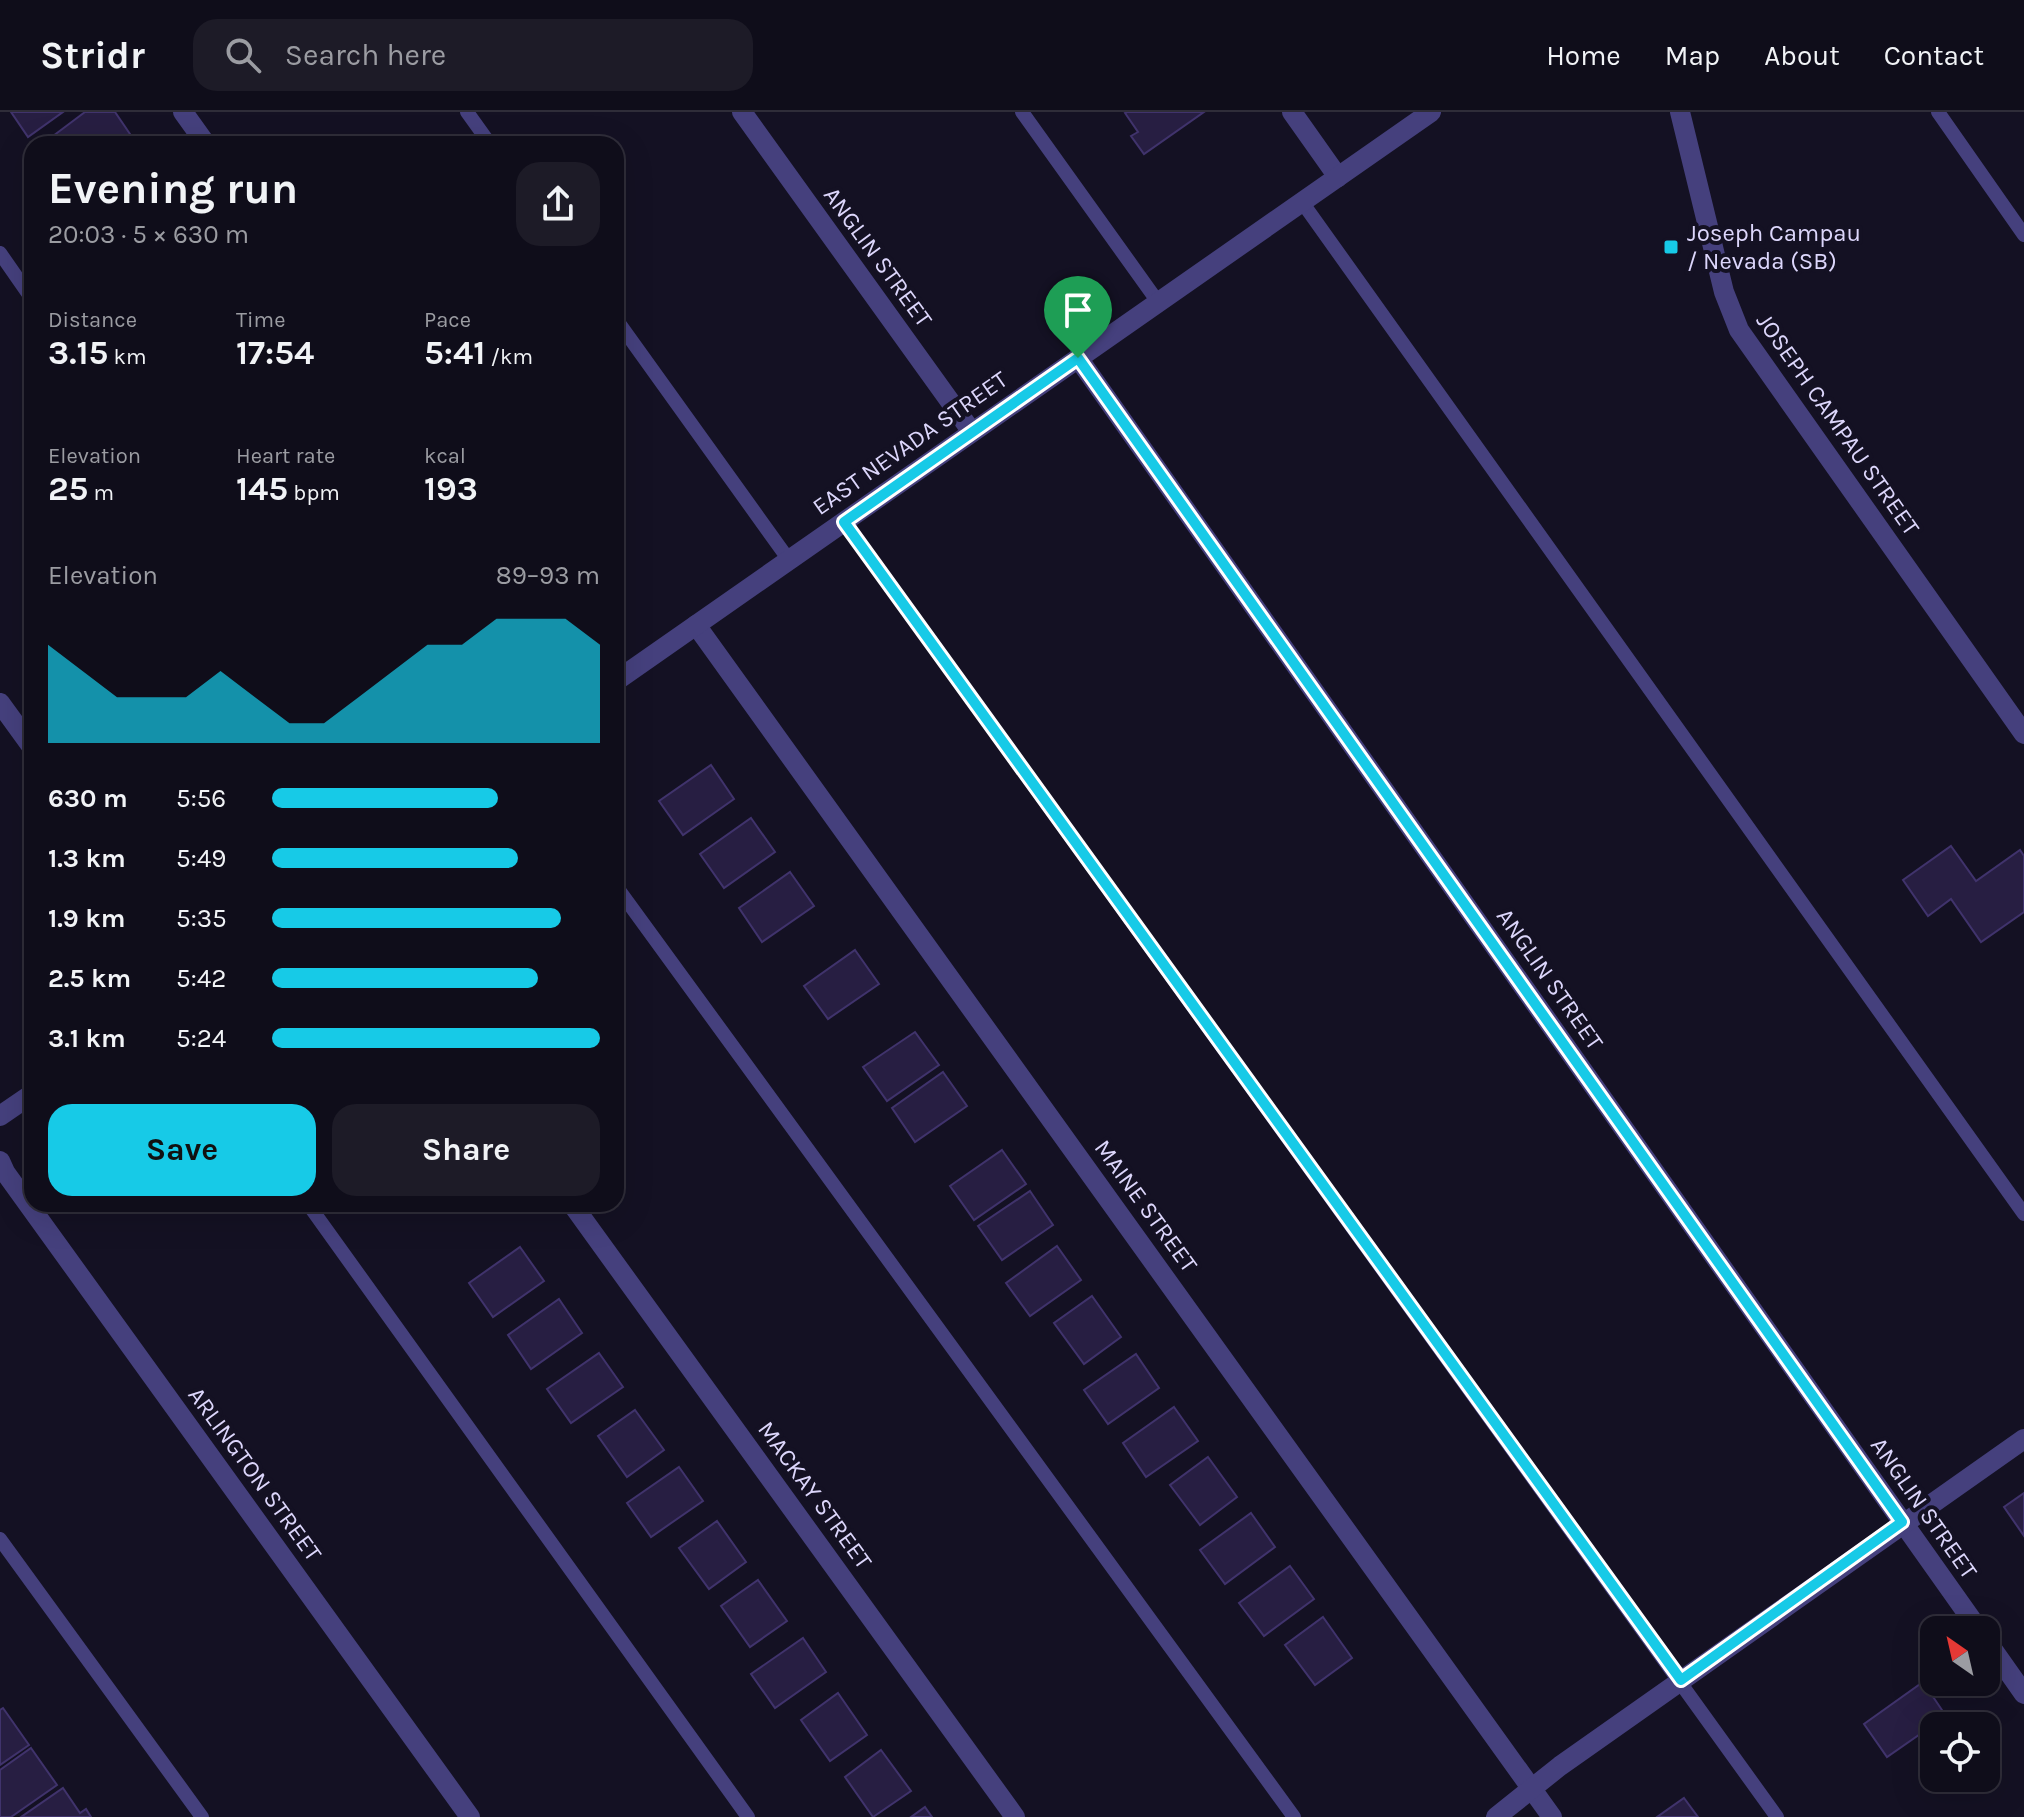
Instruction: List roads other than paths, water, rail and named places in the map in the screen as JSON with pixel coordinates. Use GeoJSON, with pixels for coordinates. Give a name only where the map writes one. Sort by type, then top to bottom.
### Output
{"type":"FeatureCollection","features":[{"type":"Feature","properties":{"kind":"street"},"geometry":{"type":"LineString","coordinates":[[183,112],[200,136]]}},
{"type":"Feature","properties":{"kind":"street","name":"ANGLIN STREET"},"geometry":{"type":"LineString","coordinates":[[742,112],[972,432]]}},
{"type":"Feature","properties":{"kind":"street"},"geometry":{"type":"LineString","coordinates":[[1292,112],[1338,177]]}},
{"type":"Feature","properties":{"kind":"street","name":"EAST NEVADA STREET"},"geometry":{"type":"LineString","coordinates":[[624,675],[1431,112]]}},
{"type":"Feature","properties":{"kind":"street","name":"JOSEPH CAMPAU STREET"},"geometry":{"type":"LineString","coordinates":[[1680,112],[1724,292],[1739,330],[2024,734]]}},
{"type":"Feature","properties":{"kind":"street","name":"ANGLIN STREET"},"geometry":{"type":"LineString","coordinates":[[1078,358],[1969,1616]]}},
{"type":"Feature","properties":{"kind":"street","name":"MAINE STREET"},"geometry":{"type":"LineString","coordinates":[[696,625],[1552,1817]]}},
{"type":"Feature","properties":{"kind":"street"},"geometry":{"type":"LineString","coordinates":[[0,703],[24,736]]}},
{"type":"Feature","properties":{"kind":"street"},"geometry":{"type":"LineString","coordinates":[[0,1116],[24,1100]]}},
{"type":"Feature","properties":{"kind":"street","name":"ARLINGTON STREET"},"geometry":{"type":"LineString","coordinates":[[0,1161],[24,1198]]}},
{"type":"Feature","properties":{"kind":"street","name":"ARLINGTON STREET"},"geometry":{"type":"LineString","coordinates":[[34,1212],[470,1817]]}},
{"type":"Feature","properties":{"kind":"street","name":"MACKAY STREET"},"geometry":{"type":"LineString","coordinates":[[578,1212],[1015,1817]]}},
{"type":"Feature","properties":{"kind":"street"},"geometry":{"type":"LineString","coordinates":[[1496,1817],[1560,1766],[1902,1522],[2024,1439]]}},
{"type":"Feature","properties":{"kind":"street"},"geometry":{"type":"LineString","coordinates":[[2000,1660],[2024,1694]]}},
{"type":"Feature","properties":{"kind":"lane"},"geometry":{"type":"LineString","coordinates":[[467,112],[484,136]]}},
{"type":"Feature","properties":{"kind":"lane"},"geometry":{"type":"LineString","coordinates":[[1022,112],[1158,302]]}},
{"type":"Feature","properties":{"kind":"lane"},"geometry":{"type":"LineString","coordinates":[[1938,112],[2024,235]]}},
{"type":"Feature","properties":{"kind":"lane"},"geometry":{"type":"LineString","coordinates":[[1302,202],[2024,1214]]}},
{"type":"Feature","properties":{"kind":"lane"},"geometry":{"type":"LineString","coordinates":[[0,253],[24,288]]}},
{"type":"Feature","properties":{"kind":"lane"},"geometry":{"type":"LineString","coordinates":[[624,330],[789,560]]}},
{"type":"Feature","properties":{"kind":"lane"},"geometry":{"type":"LineString","coordinates":[[844,522],[1777,1817]]}},
{"type":"Feature","properties":{"kind":"lane"},"geometry":{"type":"LineString","coordinates":[[624,897],[1294,1817]]}},
{"type":"Feature","properties":{"kind":"lane"},"geometry":{"type":"LineString","coordinates":[[314,1212],[748,1817]]}},
{"type":"Feature","properties":{"kind":"lane"},"geometry":{"type":"LineString","coordinates":[[0,1539],[202,1817]]}},
{"type":"Feature","properties":{"kind":"place","name":"Joseph Campau / Nevada (SB)"},"geometry":{"type":"Point","coordinates":[1671,247]}}]}
